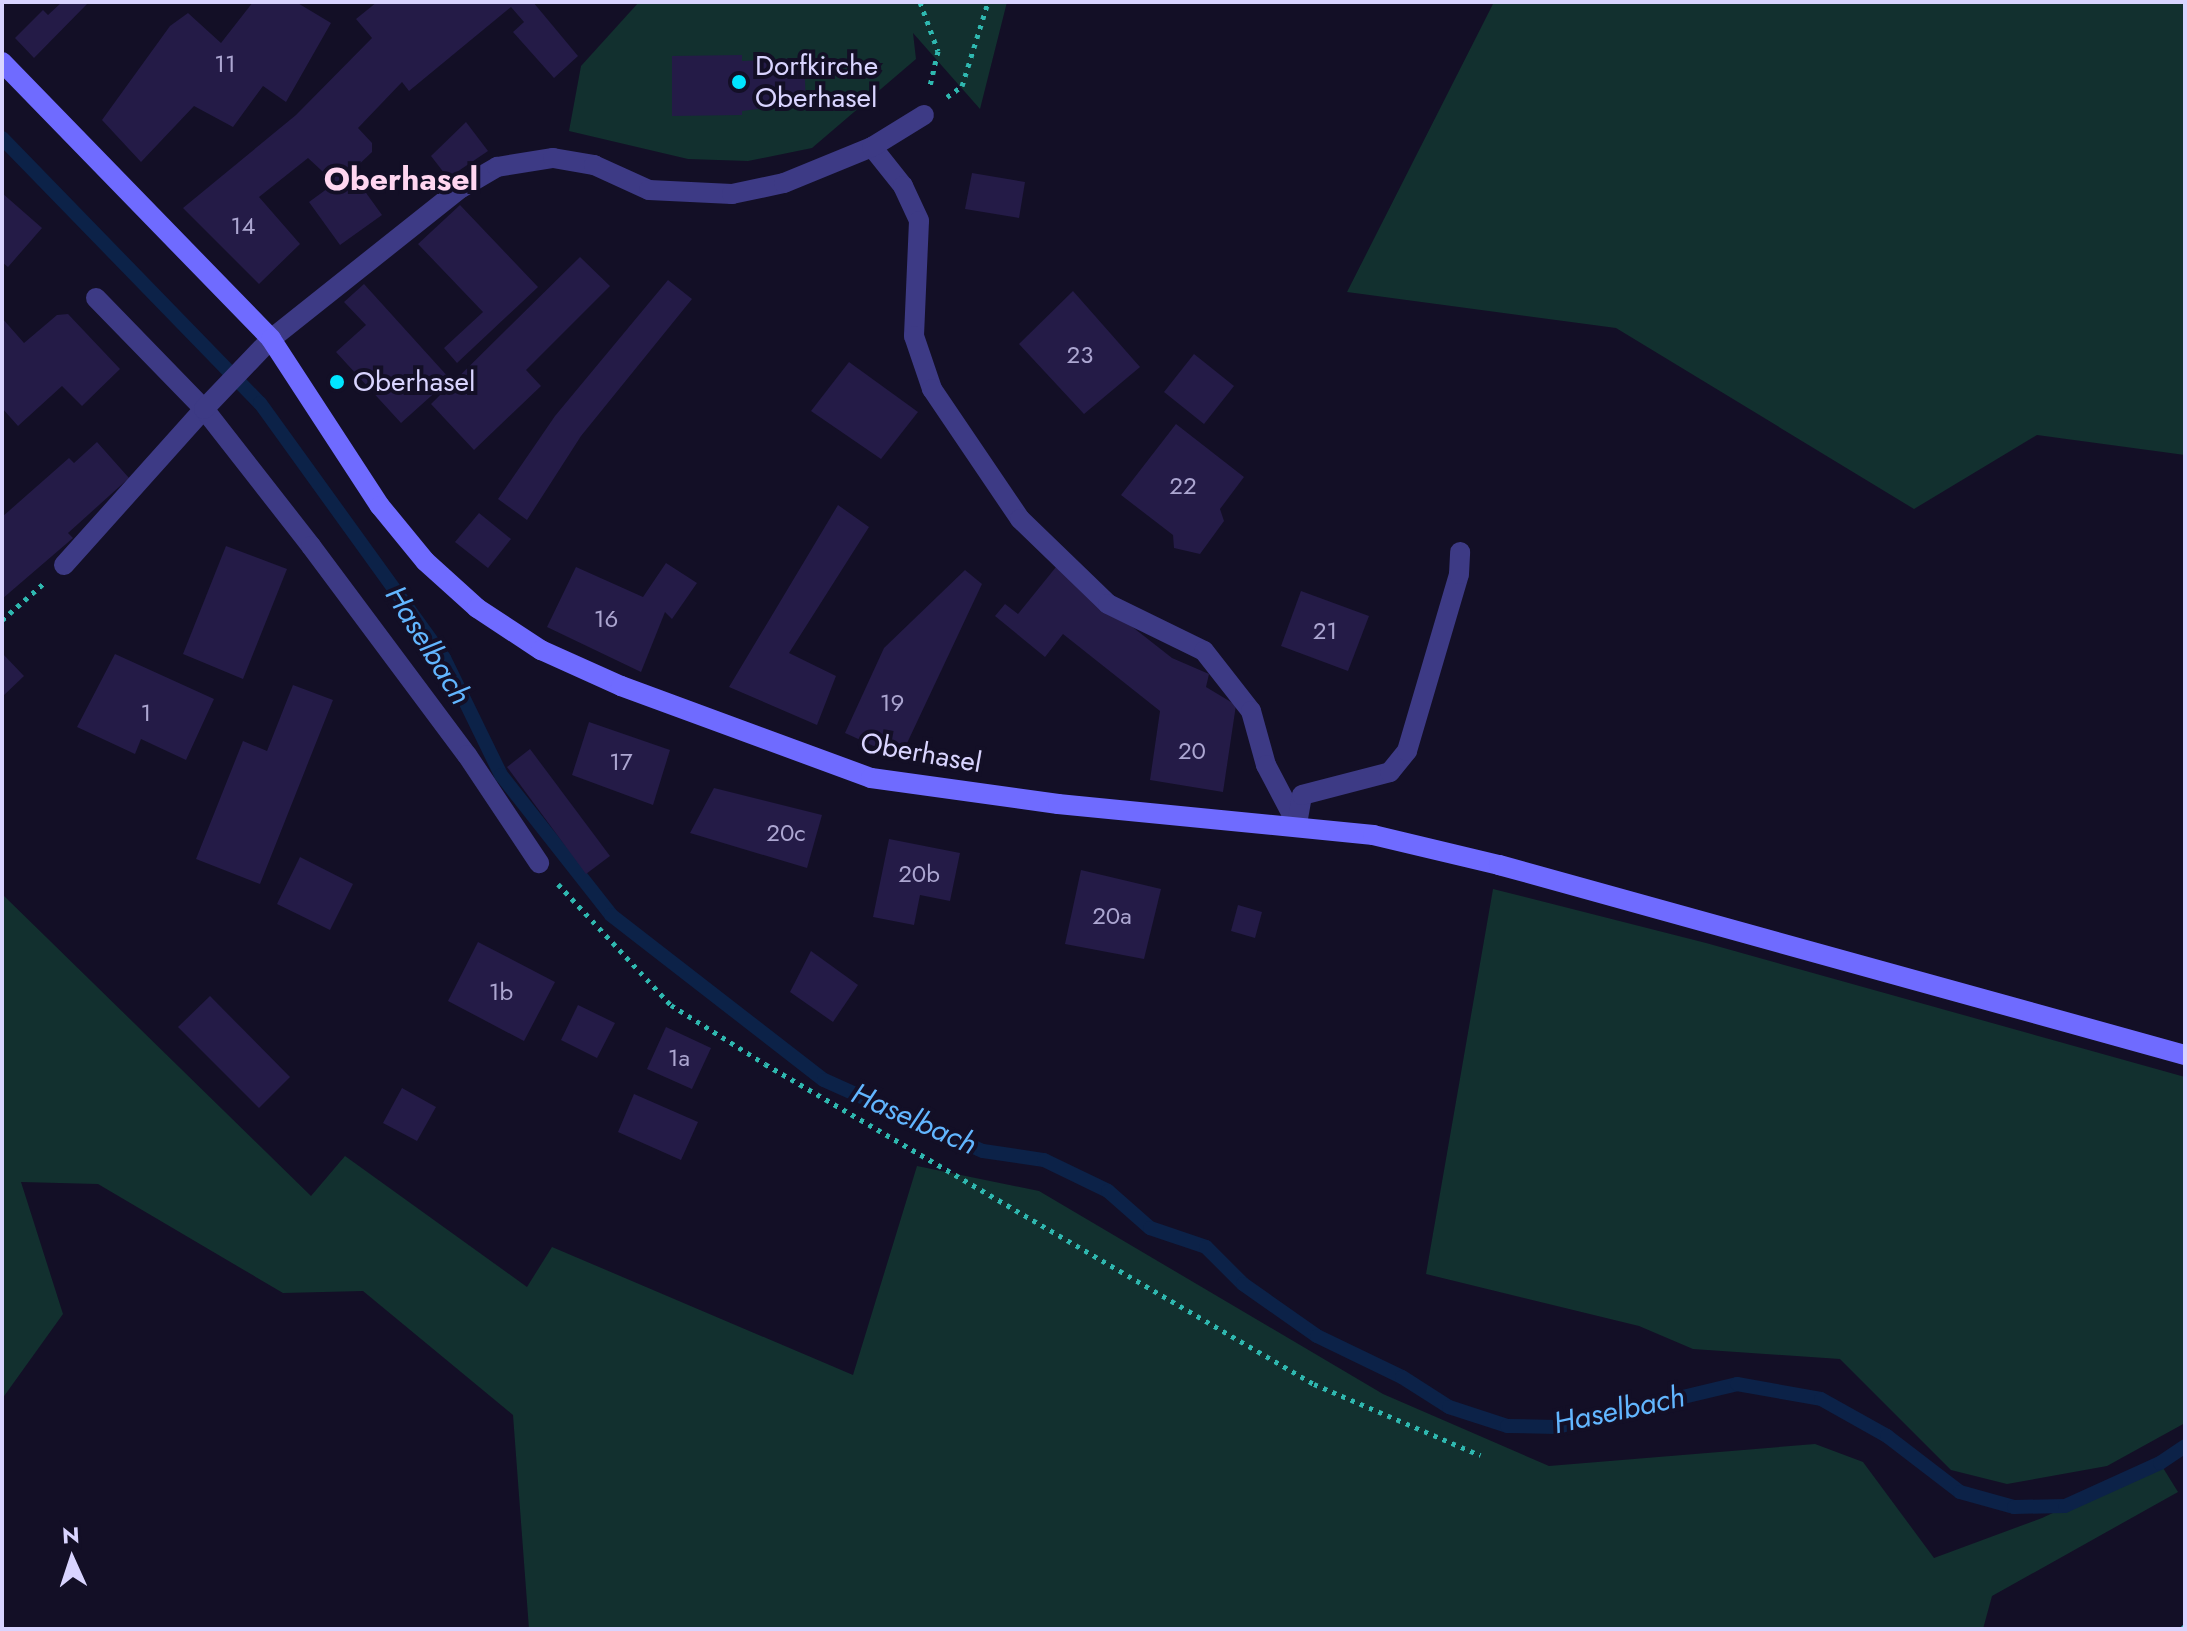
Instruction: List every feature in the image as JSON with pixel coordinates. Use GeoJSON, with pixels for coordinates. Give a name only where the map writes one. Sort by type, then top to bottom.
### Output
{"type":"FeatureCollection","features":[{"type":"Feature","properties":{"kind":"street","name":"Oberhasel"},"geometry":{"type":"LineString","coordinates":[[2,62],[271,339],[380,506],[425,561],[477,608],[541,650],[621,686],[871,778],[1058,804],[1297,824],[1373,835],[1499,865],[2185,1055]]}},
{"type":"Feature","properties":{"kind":"street"},"geometry":{"type":"LineString","coordinates":[[64,565],[226,381],[250,358],[461,188],[497,167],[553,158],[594,165],[649,190],[732,194],[784,183],[872,147],[924,115]]}},
{"type":"Feature","properties":{"kind":"street"},"geometry":{"type":"LineString","coordinates":[[872,147],[903,186],[919,221],[914,336],[932,389],[1020,519],[1108,604],[1204,651],[1251,711],[1266,765],[1297,824]]}},
{"type":"Feature","properties":{"kind":"street"},"geometry":{"type":"LineString","coordinates":[[96,298],[204,409],[399,663],[539,863]]}},
{"type":"Feature","properties":{"kind":"street"},"geometry":{"type":"LineString","coordinates":[[1297,824],[1302,795],[1390,772],[1407,751],[1459,574],[1460,552]]}},
{"type":"Feature","properties":{"kind":"path"},"geometry":{"type":"LineString","coordinates":[[920,2],[938,51],[924,115]]}},
{"type":"Feature","properties":{"kind":"path"},"geometry":{"type":"LineString","coordinates":[[924,115],[962,86],[988,2]]}},
{"type":"Feature","properties":{"kind":"path"},"geometry":{"type":"LineString","coordinates":[[2,620],[64,565]]}},
{"type":"Feature","properties":{"kind":"path"},"geometry":{"type":"LineString","coordinates":[[539,863],[671,1005],[751,1056],[1314,1384],[1480,1455]]}},
{"type":"Feature","properties":{"kind":"green space"},"geometry":{"type":"Polygon","coordinates":[[[639,2],[1007,2],[980,109],[913,33],[916,59],[812,148],[748,161],[688,159],[569,131],[581,66],[639,2]]]}},
{"type":"Feature","properties":{"kind":"green space"},"geometry":{"type":"Polygon","coordinates":[[[1494,2],[2185,2],[2185,455],[2037,435],[1914,509],[1616,328],[1347,292],[1494,2]]]}},
{"type":"Feature","properties":{"kind":"green space"},"geometry":{"type":"Polygon","coordinates":[[[1493,889],[1706,943],[2185,1077],[2185,1423],[2107,1466],[2007,1484],[1951,1470],[1840,1359],[1693,1349],[1639,1326],[1426,1274],[1493,889]]]}},
{"type":"Feature","properties":{"kind":"green space"},"geometry":{"type":"Polygon","coordinates":[[[2,894],[311,1196],[345,1156],[527,1287],[552,1247],[853,1375],[917,1166],[1039,1191],[1383,1394],[1549,1466],[1815,1444],[1863,1462],[1934,1558],[2042,1518],[2160,1463],[2178,1492],[1992,1596],[1983,1629],[529,1629],[513,1415],[363,1291],[283,1293],[98,1184],[21,1182],[63,1314],[2,1399],[2,894]]]}},
{"type":"Feature","properties":{"kind":"building"},"geometry":{"type":"Polygon","coordinates":[[[62,2],[89,2],[34,58],[15,38],[43,10],[48,15],[62,2]]]}},
{"type":"Feature","properties":{"kind":"building"},"geometry":{"type":"Polygon","coordinates":[[[253,2],[296,2],[331,23],[286,102],[263,86],[233,127],[194,106],[141,162],[102,120],[170,26],[188,13],[221,43],[253,2]]]}},
{"type":"Feature","properties":{"kind":"building"},"geometry":{"type":"Polygon","coordinates":[[[377,2],[533,2],[578,56],[554,78],[513,32],[524,22],[511,7],[409,91],[402,82],[358,128],[372,143],[372,152],[351,172],[382,215],[340,245],[309,202],[335,183],[308,158],[259,197],[300,244],[259,284],[183,208],[296,115],[372,38],[356,19],[377,2]]]}},
{"type":"Feature","properties":{"kind":"building","name":"Dorfkirche Oberhasel"},"geometry":{"type":"Polygon","coordinates":[[[742,55],[742,61],[804,58],[806,103],[742,111],[742,115],[672,116],[672,56],[742,55]]]}},
{"type":"Feature","properties":{"kind":"building"},"geometry":{"type":"Polygon","coordinates":[[[466,122],[488,151],[448,178],[431,156],[466,122]]]}},
{"type":"Feature","properties":{"kind":"building"},"geometry":{"type":"Polygon","coordinates":[[[972,173],[1025,182],[1019,218],[965,209],[972,173]]]}},
{"type":"Feature","properties":{"kind":"building"},"geometry":{"type":"Polygon","coordinates":[[[2,193],[42,228],[8,267],[2,262],[2,193]]]}},
{"type":"Feature","properties":{"kind":"building"},"geometry":{"type":"Polygon","coordinates":[[[460,205],[538,287],[457,363],[444,348],[483,312],[418,244],[460,205]]]}},
{"type":"Feature","properties":{"kind":"building"},"geometry":{"type":"Polygon","coordinates":[[[580,257],[610,286],[526,370],[541,386],[474,450],[431,404],[580,257]]]}},
{"type":"Feature","properties":{"kind":"building"},"geometry":{"type":"Polygon","coordinates":[[[668,280],[692,299],[581,436],[527,520],[498,499],[555,416],[668,280]]]}},
{"type":"Feature","properties":{"kind":"building"},"geometry":{"type":"Polygon","coordinates":[[[364,284],[450,379],[401,423],[336,352],[366,325],[344,302],[364,284]]]}},
{"type":"Feature","properties":{"kind":"building"},"geometry":{"type":"Polygon","coordinates":[[[1073,291],[1140,367],[1084,414],[1019,344],[1073,291]]]}},
{"type":"Feature","properties":{"kind":"building"},"geometry":{"type":"Polygon","coordinates":[[[68,314],[120,369],[82,406],[62,386],[18,426],[2,408],[2,318],[24,343],[57,315],[68,314]]]}},
{"type":"Feature","properties":{"kind":"building"},"geometry":{"type":"Polygon","coordinates":[[[1194,354],[1234,386],[1204,424],[1164,392],[1194,354]]]}},
{"type":"Feature","properties":{"kind":"building"},"geometry":{"type":"Polygon","coordinates":[[[849,362],[918,412],[881,459],[811,411],[849,362]]]}},
{"type":"Feature","properties":{"kind":"building"},"geometry":{"type":"Polygon","coordinates":[[[1176,424],[1244,477],[1220,509],[1224,521],[1200,554],[1174,548],[1173,535],[1121,495],[1176,424]]]}},
{"type":"Feature","properties":{"kind":"building"},"geometry":{"type":"Polygon","coordinates":[[[97,442],[129,478],[68,533],[73,538],[2,599],[2,517],[69,458],[74,463],[97,442]]]}},
{"type":"Feature","properties":{"kind":"building"},"geometry":{"type":"Polygon","coordinates":[[[838,505],[869,527],[789,653],[836,676],[817,725],[729,687],[838,505]]]}},
{"type":"Feature","properties":{"kind":"building"},"geometry":{"type":"Polygon","coordinates":[[[479,513],[511,539],[488,568],[455,542],[479,513]]]}},
{"type":"Feature","properties":{"kind":"building"},"geometry":{"type":"Polygon","coordinates":[[[226,546],[287,569],[243,679],[183,654],[226,546]]]}},
{"type":"Feature","properties":{"kind":"building"},"geometry":{"type":"Polygon","coordinates":[[[666,563],[697,583],[672,619],[665,612],[641,672],[547,627],[576,567],[643,597],[666,563]]]}},
{"type":"Feature","properties":{"kind":"building"},"geometry":{"type":"Polygon","coordinates":[[[1056,567],[1172,658],[1209,674],[1206,687],[1236,705],[1223,792],[1150,780],[1160,711],[1063,634],[1045,657],[995,616],[1005,604],[1018,614],[1056,567]]]}},
{"type":"Feature","properties":{"kind":"building"},"geometry":{"type":"Polygon","coordinates":[[[965,570],[982,584],[900,758],[845,733],[884,648],[965,570]]]}},
{"type":"Feature","properties":{"kind":"building"},"geometry":{"type":"Polygon","coordinates":[[[1301,591],[1369,616],[1348,671],[1281,646],[1301,591]]]}},
{"type":"Feature","properties":{"kind":"building"},"geometry":{"type":"Polygon","coordinates":[[[2,653],[24,676],[2,697],[2,653]]]}},
{"type":"Feature","properties":{"kind":"building"},"geometry":{"type":"Polygon","coordinates":[[[115,654],[214,699],[186,760],[141,739],[135,754],[77,727],[115,654]]]}},
{"type":"Feature","properties":{"kind":"building"},"geometry":{"type":"Polygon","coordinates":[[[293,685],[333,700],[260,884],[196,859],[243,741],[267,751],[293,685]]]}},
{"type":"Feature","properties":{"kind":"building"},"geometry":{"type":"Polygon","coordinates":[[[589,722],[670,750],[653,805],[572,775],[589,722]]]}},
{"type":"Feature","properties":{"kind":"building"},"geometry":{"type":"Polygon","coordinates":[[[530,749],[610,856],[586,874],[507,767],[530,749]]]}},
{"type":"Feature","properties":{"kind":"building"},"geometry":{"type":"Polygon","coordinates":[[[714,788],[822,815],[807,868],[690,833],[714,788]]]}},
{"type":"Feature","properties":{"kind":"building"},"geometry":{"type":"Polygon","coordinates":[[[889,839],[960,853],[950,901],[920,895],[914,925],[873,917],[889,839]]]}},
{"type":"Feature","properties":{"kind":"building"},"geometry":{"type":"Polygon","coordinates":[[[300,857],[353,884],[330,930],[277,904],[300,857]]]}},
{"type":"Feature","properties":{"kind":"building"},"geometry":{"type":"Polygon","coordinates":[[[1081,870],[1161,889],[1144,959],[1065,944],[1081,870]]]}},
{"type":"Feature","properties":{"kind":"building"},"geometry":{"type":"Polygon","coordinates":[[[1238,905],[1262,912],[1255,938],[1231,931],[1238,905]]]}},
{"type":"Feature","properties":{"kind":"building"},"geometry":{"type":"Polygon","coordinates":[[[478,942],[555,982],[524,1041],[448,1001],[478,942]]]}},
{"type":"Feature","properties":{"kind":"building"},"geometry":{"type":"Polygon","coordinates":[[[811,951],[858,985],[833,1022],[790,992],[811,951]]]}},
{"type":"Feature","properties":{"kind":"building"},"geometry":{"type":"Polygon","coordinates":[[[210,996],[290,1077],[259,1108],[178,1027],[210,996]]]}},
{"type":"Feature","properties":{"kind":"building"},"geometry":{"type":"Polygon","coordinates":[[[578,1005],[615,1023],[597,1058],[561,1040],[578,1005]]]}},
{"type":"Feature","properties":{"kind":"building"},"geometry":{"type":"Polygon","coordinates":[[[666,1027],[711,1048],[692,1089],[647,1069],[666,1027]]]}},
{"type":"Feature","properties":{"kind":"building"},"geometry":{"type":"Polygon","coordinates":[[[402,1088],[436,1107],[417,1141],[383,1123],[402,1088]]]}},
{"type":"Feature","properties":{"kind":"building"},"geometry":{"type":"Polygon","coordinates":[[[634,1094],[698,1122],[681,1160],[618,1132],[634,1094]]]}},
{"type":"Feature","properties":{"kind":"waterway","name":"Haselbach"},"geometry":{"type":"LineString","coordinates":[[2,138],[260,403],[444,658],[501,775],[611,915],[824,1080],[983,1151],[1044,1160],[1108,1191],[1150,1228],[1206,1247],[1243,1284],[1317,1336],[1402,1377],[1449,1407],[1507,1426],[1557,1427],[1737,1384],[1821,1399],[1887,1436],[1960,1492],[2014,1507],[2065,1506],[2160,1463],[2185,1446]]}},
{"type":"Feature","properties":{"kind":"place","name":"Dorfkirche Oberhasel"},"geometry":{"type":"Point","coordinates":[739,82]}},
{"type":"Feature","properties":{"kind":"place","name":"Oberhasel"},"geometry":{"type":"Point","coordinates":[337,382]}},
{"type":"Feature","properties":{"kind":"district","name":"Oberhasel"},"geometry":{"type":"Point","coordinates":[401,179]}}]}
